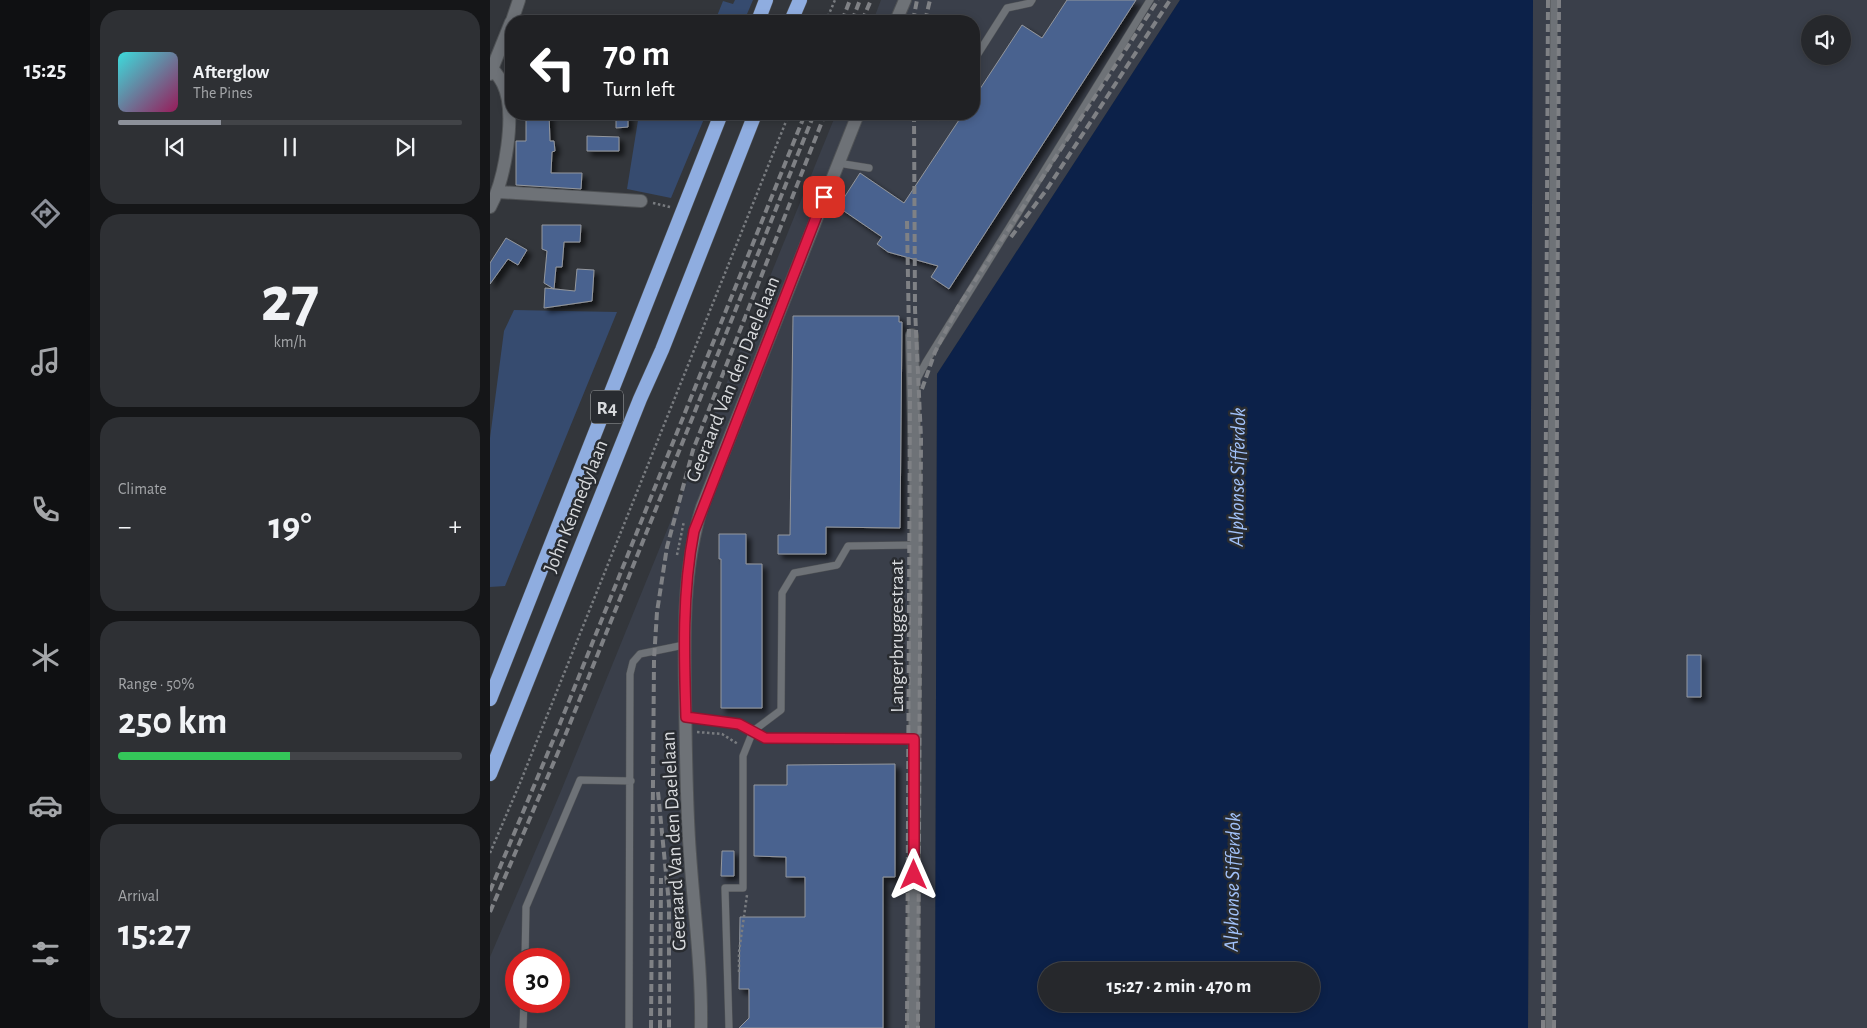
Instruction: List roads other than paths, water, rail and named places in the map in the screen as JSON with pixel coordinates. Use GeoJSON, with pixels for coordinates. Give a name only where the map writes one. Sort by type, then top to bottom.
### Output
{"type":"FeatureCollection","features":[{"type":"Feature","properties":{"kind":"highway"},"geometry":{"type":"LineString","coordinates":[[760,15],[766,0]]}},
{"type":"Feature","properties":{"kind":"highway"},"geometry":{"type":"LineString","coordinates":[[794,15],[800,0]]}},
{"type":"Feature","properties":{"kind":"highway","name":"John Kennedylaan"},"geometry":{"type":"LineString","coordinates":[[490,699],[719,120]]}},
{"type":"Feature","properties":{"kind":"highway","name":"John Kennedylaan"},"geometry":{"type":"LineString","coordinates":[[490,774],[640,398],[662,350],[753,120]]}},
{"type":"Feature","properties":{"kind":"street"},"geometry":{"type":"LineString","coordinates":[[514,15],[519,0]]}},
{"type":"Feature","properties":{"kind":"street"},"geometry":{"type":"LineString","coordinates":[[899,15],[905,0]]}},
{"type":"Feature","properties":{"kind":"street"},"geometry":{"type":"LineString","coordinates":[[505,37],[491,71],[504,85],[505,92]]}},
{"type":"Feature","properties":{"kind":"street"},"geometry":{"type":"LineString","coordinates":[[490,206],[499,192],[508,149],[507,120]]}},
{"type":"Feature","properties":{"kind":"street","name":"Geeraard Van den Daelelaan"},"geometry":{"type":"LineString","coordinates":[[702,1028],[702,1001],[690,852],[684,645],[690,552],[696,523],[856,120]]}},
{"type":"Feature","properties":{"kind":"street"},"geometry":{"type":"LineString","coordinates":[[499,192],[641,201]]}},
{"type":"Feature","properties":{"kind":"street","name":"Langerbruggestraat"},"geometry":{"type":"LineString","coordinates":[[912,335],[915,545],[913,1028]]}},
{"type":"Feature","properties":{"kind":"lane"},"geometry":{"type":"LineString","coordinates":[[980,51],[1007,8],[1030,4],[1032,0]]}},
{"type":"Feature","properties":{"kind":"lane"},"geometry":{"type":"LineString","coordinates":[[914,385],[926,362],[1150,0]]}},
{"type":"Feature","properties":{"kind":"lane"},"geometry":{"type":"LineString","coordinates":[[1549,1028],[1554,0]]}},
{"type":"Feature","properties":{"kind":"lane"},"geometry":{"type":"LineString","coordinates":[[838,163],[869,168]]}},
{"type":"Feature","properties":{"kind":"lane"},"geometry":{"type":"LineString","coordinates":[[729,1028],[725,888],[743,888],[743,756],[753,731],[781,710],[782,593],[794,573],[837,566],[848,546],[915,545]]}},
{"type":"Feature","properties":{"kind":"lane"},"geometry":{"type":"LineString","coordinates":[[629,1028],[630,674],[633,662],[640,654],[684,645]]}},
{"type":"Feature","properties":{"kind":"lane"},"geometry":{"type":"LineString","coordinates":[[686,717],[739,724],[765,738],[914,739]]}},
{"type":"Feature","properties":{"kind":"lane"},"geometry":{"type":"LineString","coordinates":[[525,948],[526,907],[580,780],[630,781]]}},
{"type":"Feature","properties":{"kind":"lane"},"geometry":{"type":"LineString","coordinates":[[523,1028],[524,1013]]}},
{"type":"Feature","properties":{"kind":"water","name":"Alphonse Sifferdok"},"geometry":{"type":"Polygon","coordinates":[[[1180,0],[1533,0],[1528,1028],[935,1028],[937,374],[1180,0]]]}},
{"type":"Feature","properties":{"kind":"railway"},"geometry":{"type":"LineString","coordinates":[[844,15],[850,0]]}},
{"type":"Feature","properties":{"kind":"railway"},"geometry":{"type":"LineString","coordinates":[[854,15],[860,0]]}},
{"type":"Feature","properties":{"kind":"railway"},"geometry":{"type":"LineString","coordinates":[[865,15],[871,0]]}},
{"type":"Feature","properties":{"kind":"railway"},"geometry":{"type":"LineString","coordinates":[[914,15],[917,0]]}},
{"type":"Feature","properties":{"kind":"railway"},"geometry":{"type":"LineString","coordinates":[[926,15],[930,0]]}},
{"type":"Feature","properties":{"kind":"railway"},"geometry":{"type":"LineString","coordinates":[[922,389],[935,352],[958,307],[1158,0]]}},
{"type":"Feature","properties":{"kind":"railway"},"geometry":{"type":"LineString","coordinates":[[1011,237],[1047,189],[1170,0]]}},
{"type":"Feature","properties":{"kind":"railway"},"geometry":{"type":"LineString","coordinates":[[1543,1028],[1548,0]]}},
{"type":"Feature","properties":{"kind":"railway"},"geometry":{"type":"LineString","coordinates":[[1554,1028],[1559,0]]}},
{"type":"Feature","properties":{"kind":"railway"},"geometry":{"type":"LineString","coordinates":[[490,891],[557,731],[803,120]]}},
{"type":"Feature","properties":{"kind":"railway"},"geometry":{"type":"LineString","coordinates":[[490,912],[565,736],[812,120]]}},
{"type":"Feature","properties":{"kind":"railway"},"geometry":{"type":"LineString","coordinates":[[651,1028],[654,659],[657,612],[667,547],[693,450],[823,120]]}},
{"type":"Feature","properties":{"kind":"railway"},"geometry":{"type":"LineString","coordinates":[[914,120],[915,309],[921,438],[918,1028]]}},
{"type":"Feature","properties":{"kind":"railway"},"geometry":{"type":"LineString","coordinates":[[907,221],[910,393],[907,1028]]}},
{"type":"Feature","properties":{"kind":"railway"},"geometry":{"type":"LineString","coordinates":[[658,792],[669,904],[669,1028]]}},
{"type":"Feature","properties":{"kind":"railway"},"geometry":{"type":"LineString","coordinates":[[660,1028],[661,878]]}}]}
